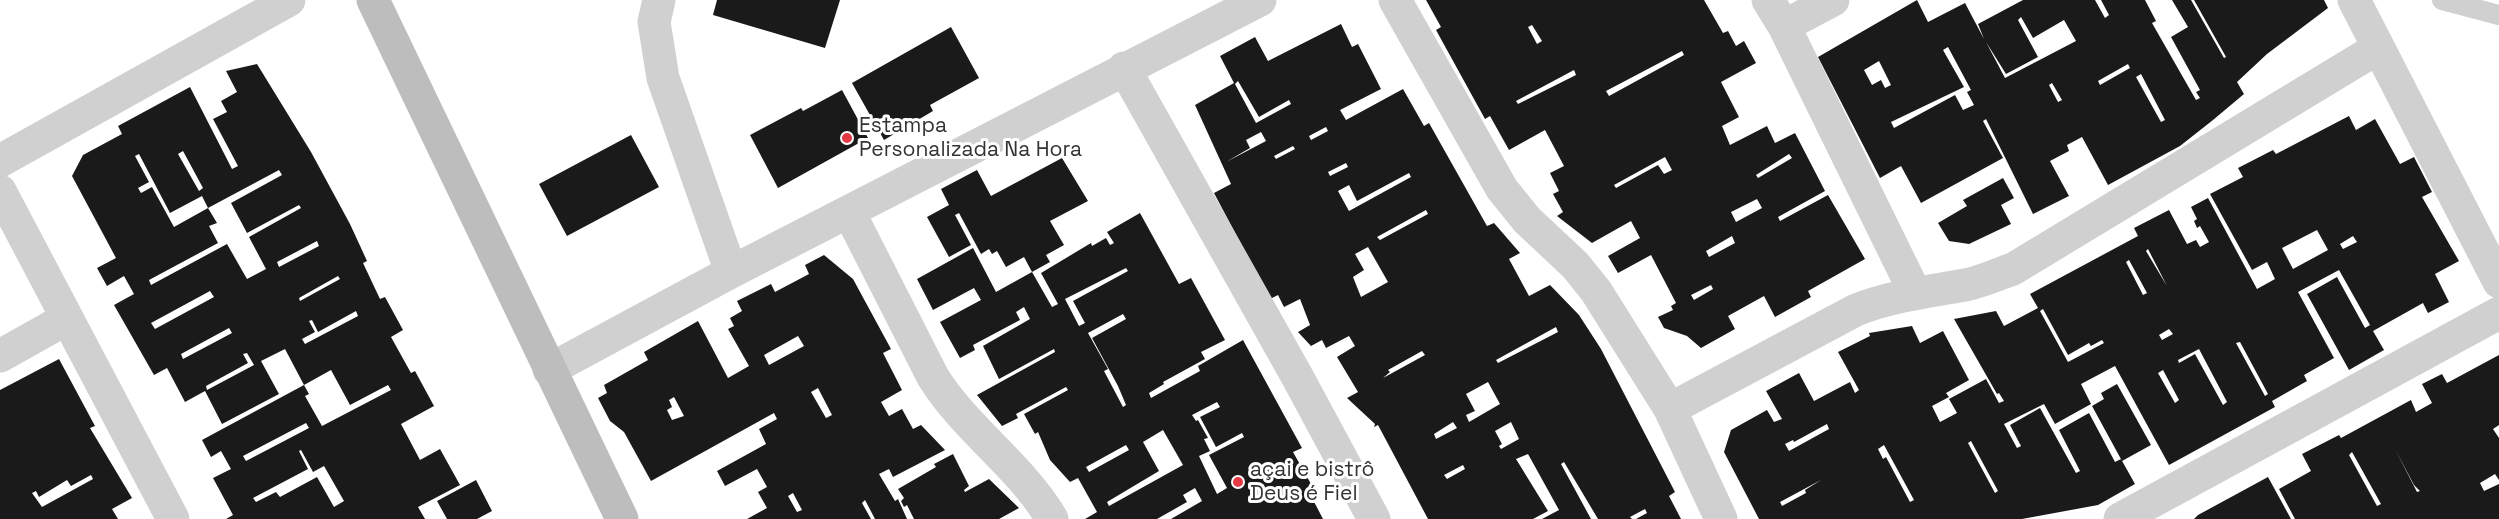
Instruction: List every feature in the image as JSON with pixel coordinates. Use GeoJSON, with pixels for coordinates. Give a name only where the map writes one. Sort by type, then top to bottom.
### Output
{"type":"FeatureCollection","features":[{"type":"Feature","properties":{"kind":"street"},"geometry":{"type":"LineString","coordinates":[[0,161],[289,0]]}},
{"type":"Feature","properties":{"kind":"street"},"geometry":{"type":"LineString","coordinates":[[373,0],[622,519]]}},
{"type":"Feature","properties":{"kind":"street"},"geometry":{"type":"LineString","coordinates":[[658,0],[654,22],[663,78],[732,272]]}},
{"type":"Feature","properties":{"kind":"street"},"geometry":{"type":"LineString","coordinates":[[549,370],[1124,68],[1260,0]]}},
{"type":"Feature","properties":{"kind":"street"},"geometry":{"type":"LineString","coordinates":[[1395,0],[1502,189],[1527,220],[1575,265],[1596,291],[1670,409],[1721,519]]}},
{"type":"Feature","properties":{"kind":"street"},"geometry":{"type":"LineString","coordinates":[[1833,0],[1776,13],[1915,292]]}},
{"type":"Feature","properties":{"kind":"street"},"geometry":{"type":"LineString","coordinates":[[2354,0],[2499,282]]}},
{"type":"Feature","properties":{"kind":"street"},"geometry":{"type":"LineString","coordinates":[[1670,409],[1856,310],[1879,301],[1915,292],[1967,285],[2013,269],[2378,48]]}},
{"type":"Feature","properties":{"kind":"street"},"geometry":{"type":"LineString","coordinates":[[1124,68],[1298,378],[1374,519]]}},
{"type":"Feature","properties":{"kind":"street"},"geometry":{"type":"LineString","coordinates":[[0,191],[173,519]]}},
{"type":"Feature","properties":{"kind":"street"},"geometry":{"type":"LineString","coordinates":[[849,212],[933,377],[949,402],[1027,485],[1052,519]]}},
{"type":"Feature","properties":{"kind":"street"},"geometry":{"type":"LineString","coordinates":[[2120,519],[2499,312]]}},
{"type":"Feature","properties":{"kind":"street"},"geometry":{"type":"LineString","coordinates":[[0,356],[66,319]]}},
{"type":"Feature","properties":{"kind":"lane"},"geometry":{"type":"LineString","coordinates":[[2442,0],[2499,15]]}},
{"type":"Feature","properties":{"kind":"building"},"geometry":{"type":"Polygon","coordinates":[[[717,0],[840,0],[825,48],[713,15],[717,0]]]}},
{"type":"Feature","properties":{"kind":"building"},"geometry":{"type":"Polygon","coordinates":[[[1426,0],[1704,0],[1723,33],[1728,31],[1736,46],[1744,41],[1756,63],[1721,82],[1739,117],[1722,126],[1730,145],[1767,126],[1775,143],[1795,133],[1825,191],[1778,217],[1780,221],[1828,195],[1865,259],[1808,291],[1811,297],[1775,317],[1764,296],[1728,316],[1735,329],[1701,348],[1687,336],[1664,328],[1658,317],[1673,310],[1671,306],[1676,303],[1651,255],[1618,273],[1608,256],[1640,238],[1631,221],[1592,243],[1557,216],[1563,212],[1553,194],[1559,191],[1550,173],[1564,166],[1545,130],[1509,150],[1490,116],[1485,119],[1436,30],[1441,27],[1426,0]],[[1532,25],[1528,27],[1537,44],[1542,41],[1532,25]],[[1682,51],[1606,91],[1609,96],[1684,55],[1682,51]],[[1574,70],[1516,101],[1518,104],[1576,75],[1574,70]],[[1789,154],[1756,175],[1758,178],[1792,158],[1789,154]],[[1665,157],[1614,185],[1616,188],[1658,165],[1664,174],[1672,170],[1665,157]],[[1757,199],[1731,212],[1736,222],[1762,208],[1757,199]],[[1732,236],[1706,251],[1709,257],[1735,243],[1732,236]],[[1711,285],[1691,295],[1694,300],[1713,289],[1711,285]]]}},
{"type":"Feature","properties":{"kind":"building"},"geometry":{"type":"Polygon","coordinates":[[[1917,0],[1928,22],[1965,3],[1984,39],[1978,24],[2023,0],[2095,0],[2105,18],[2109,15],[2101,0],[2145,0],[2156,21],[2152,23],[2196,100],[2200,98],[2196,92],[2200,90],[2171,37],[2188,27],[2172,0],[2191,0],[2224,58],[2226,57],[2194,0],[2324,0],[2328,8],[2267,54],[2237,82],[2244,94],[2213,120],[2180,146],[2108,185],[2082,137],[2067,145],[2069,151],[2050,161],[2069,196],[2033,214],[1986,119],[1983,121],[2003,158],[1921,203],[1901,166],[1880,178],[1818,57],[1917,0]],[[2021,17],[2018,20],[2038,57],[2006,74],[1986,42],[2005,78],[2076,41],[2064,20],[2033,38],[2021,17]],[[1948,47],[1943,50],[1964,87],[1891,122],[1894,128],[1955,95],[1963,110],[1974,105],[1967,92],[1971,90],[1948,47]],[[1879,61],[1864,70],[1872,85],[1881,80],[1885,88],[1891,85],[1879,61]],[[2128,64],[2098,81],[2100,85],[2130,68],[2128,64]],[[2141,74],[2136,77],[2161,122],[2165,120],[2141,74]],[[2052,83],[2049,85],[2058,102],[2062,100],[2052,83]]]}},
{"type":"Feature","properties":{"kind":"building"},"geometry":{"type":"Polygon","coordinates":[[[1341,24],[1352,47],[1358,44],[1381,89],[1340,110],[1346,120],[1403,89],[1424,126],[1429,123],[1487,226],[1494,223],[1520,253],[1509,259],[1529,296],[1550,285],[1579,315],[1601,349],[1675,492],[1669,496],[1681,519],[1636,519],[1647,513],[1645,509],[1630,517],[1632,519],[1598,519],[1564,462],[1561,464],[1591,519],[1542,519],[1559,510],[1528,454],[1516,459],[1548,511],[1533,519],[1428,519],[1378,425],[1374,427],[1375,424],[1347,398],[1358,392],[1337,357],[1355,346],[1349,336],[1326,348],[1322,340],[1311,346],[1298,332],[1310,325],[1300,299],[1284,307],[1278,295],[1270,299],[1214,193],[1231,184],[1195,105],[1234,83],[1220,56],[1255,37],[1268,61],[1341,24]],[[1238,81],[1235,84],[1256,123],[1291,104],[1289,100],[1259,117],[1238,81]],[[1326,127],[1309,136],[1311,140],[1328,131],[1326,127]],[[1261,132],[1246,140],[1250,148],[1226,162],[1266,141],[1261,132]],[[1293,146],[1274,156],[1276,159],[1295,149],[1293,146]],[[1346,163],[1328,172],[1330,176],[1348,167],[1346,163]],[[1409,173],[1357,201],[1349,185],[1338,191],[1349,211],[1411,177],[1409,173]],[[1426,210],[1377,237],[1380,240],[1428,214],[1426,210]],[[1368,247],[1355,254],[1364,270],[1353,277],[1361,297],[1388,282],[1368,247]],[[1556,327],[1496,360],[1498,363],[1558,332],[1556,327]],[[1422,351],[1388,370],[1390,372],[1383,378],[1425,355],[1422,351]],[[1488,382],[1466,394],[1475,411],[1466,415],[1469,422],[1500,404],[1488,382]],[[1453,422],[1434,434],[1436,439],[1457,428],[1453,422]],[[1511,422],[1495,431],[1502,444],[1499,446],[1501,449],[1519,439],[1511,422]],[[1463,465],[1444,475],[1447,479],[1465,469],[1463,465]]]}},
{"type":"Feature","properties":{"kind":"building"},"geometry":{"type":"Polygon","coordinates":[[[951,27],[979,78],[930,105],[933,111],[884,140],[852,83],[951,27]]]}},
{"type":"Feature","properties":{"kind":"building"},"geometry":{"type":"Polygon","coordinates":[[[257,64],[311,152],[350,224],[367,261],[363,263],[380,299],[385,297],[403,330],[391,337],[411,373],[415,371],[434,406],[401,424],[420,460],[440,449],[460,485],[418,507],[425,519],[226,519],[233,515],[213,478],[231,469],[221,451],[211,457],[202,440],[304,385],[285,349],[261,361],[279,394],[222,424],[205,391],[185,402],[167,368],[154,375],[114,305],[134,294],[124,276],[107,286],[97,268],[116,258],[72,176],[83,155],[122,134],[118,126],[190,87],[232,169],[238,166],[213,119],[227,112],[221,101],[237,92],[226,71],[257,64]],[[183,151],[178,154],[199,191],[203,188],[183,151]],[[139,154],[135,156],[149,182],[138,188],[141,193],[152,187],[174,227],[208,208],[202,196],[170,213],[139,154]],[[279,170],[208,208],[217,223],[209,226],[218,243],[149,280],[151,285],[227,244],[247,279],[266,269],[249,237],[301,208],[299,205],[247,233],[231,203],[282,175],[279,170]],[[317,241],[277,262],[279,267],[319,246],[317,241]],[[338,276],[299,298],[300,301],[340,279],[338,276]],[[210,291],[151,323],[155,329],[214,297],[210,291]],[[356,311],[318,332],[312,320],[309,321],[315,332],[302,339],[305,344],[358,316],[356,311]],[[229,328],[181,354],[183,359],[232,333],[229,328]],[[247,353],[243,354],[248,363],[206,386],[207,390],[254,365],[247,353]],[[331,370],[304,385],[309,394],[305,396],[322,426],[391,390],[388,385],[350,405],[331,370]],[[306,423],[243,456],[246,461],[309,428],[306,423]],[[301,450],[299,451],[308,469],[253,498],[256,502],[276,492],[280,497],[317,477],[334,507],[344,501],[324,466],[313,472],[301,450]]]}},
{"type":"Feature","properties":{"kind":"building"},"geometry":{"type":"Polygon","coordinates":[[[842,90],[868,138],[778,188],[750,135],[801,108],[803,111],[842,90]]]}},
{"type":"Feature","properties":{"kind":"building"},"geometry":{"type":"Polygon","coordinates":[[[2349,116],[2356,130],[2375,119],[2400,164],[2414,157],[2432,192],[2422,197],[2459,261],[2435,274],[2449,302],[2428,313],[2423,303],[2373,331],[2384,350],[2349,370],[2307,294],[2337,277],[2365,328],[2370,325],[2339,270],[2298,292],[2334,358],[2304,375],[2307,381],[2272,401],[2275,407],[2169,465],[2115,366],[2081,384],[2091,404],[2055,424],[2044,404],[2004,424],[2017,448],[2021,446],[2010,425],[2040,408],[2076,473],[2080,471],[2059,430],[2089,413],[2115,462],[2121,459],[2135,484],[2098,505],[2022,519],[1759,519],[1724,452],[1731,430],[1767,410],[1774,422],[1782,419],[1766,391],[1799,373],[1814,401],[1850,382],[1855,393],[1859,390],[1838,352],[1870,336],[1869,333],[1912,326],[1920,343],[1943,331],[1969,380],[1946,393],[1949,397],[1932,406],[1940,422],[1957,413],[1949,399],[1986,379],[1999,403],[2004,401],[1999,393],[1997,394],[1954,319],[1996,311],[2004,326],[2038,308],[2030,294],[2138,236],[2134,228],[2169,210],[2187,244],[2196,240],[2200,247],[2209,242],[2200,226],[2197,228],[2194,221],[2197,219],[2191,207],[2208,198],[2257,289],[2275,279],[2267,262],[2252,270],[2210,194],[2243,177],[2238,168],[2273,150],[2276,154],[2349,116]],[[2317,230],[2282,248],[2293,269],[2328,250],[2317,230]],[[2353,236],[2340,244],[2343,249],[2357,242],[2353,236]],[[2148,249],[2146,251],[2167,286],[2148,249]],[[2129,260],[2126,262],[2143,295],[2147,293],[2129,260]],[[2043,309],[2040,311],[2068,362],[2104,343],[2102,340],[2091,346],[2089,343],[2068,355],[2043,309]],[[2169,329],[2159,335],[2162,340],[2173,334],[2169,329]],[[2240,342],[2236,343],[2265,396],[2268,394],[2240,342]],[[2199,349],[2178,360],[2179,363],[2195,354],[2223,405],[2227,402],[2199,349]],[[2163,370],[2158,373],[2175,403],[2179,400],[2163,370]],[[1827,424],[1794,442],[1793,440],[1785,444],[1789,451],[1829,429],[1827,424]],[[1971,441],[1968,443],[1995,493],[1998,491],[1971,441]],[[1884,445],[1878,449],[1883,459],[1886,457],[1910,502],[1914,500],[1884,445]],[[1821,480],[1780,502],[1782,506],[1806,493],[1805,490],[1821,480]]]}},
{"type":"Feature","properties":{"kind":"building"},"geometry":{"type":"Polygon","coordinates":[[[631,135],[659,187],[567,236],[539,184],[631,135]]]}},
{"type":"Feature","properties":{"kind":"building"},"geometry":{"type":"Polygon","coordinates":[[[1062,158],[1088,201],[1050,221],[1064,245],[1046,255],[1050,262],[1032,272],[1024,257],[1006,267],[997,251],[992,254],[989,249],[981,254],[959,213],[955,215],[971,245],[949,257],[927,217],[949,205],[941,189],[977,170],[991,196],[1062,158]]]}},
{"type":"Feature","properties":{"kind":"building"},"geometry":{"type":"Polygon","coordinates":[[[2003,178],[2014,198],[2001,205],[2011,224],[1969,244],[1949,241],[1938,223],[1967,206],[1963,200],[2003,178]]]}},
{"type":"Feature","properties":{"kind":"building"},"geometry":{"type":"Polygon","coordinates":[[[1140,213],[1179,284],[1191,278],[1225,340],[1201,352],[1205,359],[1163,382],[1164,384],[1149,393],[1151,398],[1200,371],[1198,366],[1243,340],[1302,448],[1293,452],[1315,491],[1310,494],[1323,519],[1171,519],[1202,501],[1195,488],[1183,495],[1187,502],[1157,519],[1085,519],[1097,512],[1078,478],[1070,482],[1050,460],[1038,432],[1035,434],[1024,414],[1068,390],[1066,387],[1016,414],[1018,418],[1002,426],[977,395],[1055,352],[1054,349],[999,379],[983,346],[1030,319],[1024,307],[1016,312],[1020,320],[973,345],[975,350],[960,358],[940,322],[981,300],[974,288],[933,310],[917,279],[973,248],[996,292],[1032,272],[1052,307],[1058,304],[1041,273],[1091,243],[1092,246],[1106,238],[1110,245],[1114,243],[1107,232],[1140,213]],[[1126,268],[1065,299],[1079,326],[1085,323],[1073,301],[1128,271],[1126,268]],[[1123,314],[1088,333],[1108,369],[1104,371],[1123,407],[1126,405],[1118,386],[1092,338],[1126,319],[1123,314]],[[1217,402],[1192,415],[1196,421],[1198,420],[1208,438],[1204,439],[1210,451],[1199,456],[1217,494],[1227,488],[1209,455],[1244,437],[1242,433],[1216,447],[1200,417],[1220,407],[1217,402]],[[1163,430],[1143,442],[1159,471],[1107,502],[1109,506],[1183,465],[1163,430]],[[1126,445],[1086,467],[1089,472],[1129,450],[1126,445]]]}},
{"type":"Feature","properties":{"kind":"building"},"geometry":{"type":"Polygon","coordinates":[[[824,255],[853,279],[891,349],[883,353],[902,390],[881,402],[889,416],[902,409],[913,429],[921,425],[945,450],[893,477],[889,469],[879,474],[895,501],[898,499],[907,519],[875,519],[865,500],[862,503],[871,519],[747,519],[767,508],[758,492],[767,487],[757,469],[725,486],[717,471],[766,444],[759,429],[777,419],[774,413],[651,481],[624,432],[610,421],[598,398],[607,393],[604,385],[648,360],[644,352],[698,321],[728,378],[749,366],[728,329],[734,326],[730,318],[742,311],[737,301],[771,284],[775,292],[809,274],[805,265],[824,255]],[[798,336],[764,355],[769,365],[804,346],[798,336]],[[818,388],[811,392],[826,418],[832,415],[818,388]],[[674,397],[669,400],[672,407],[667,410],[672,420],[684,416],[674,397]],[[793,493],[788,496],[797,512],[802,510],[793,493]]]}},
{"type":"Feature","properties":{"kind":"building"},"geometry":{"type":"Polygon","coordinates":[[[2499,355],[2499,425],[2493,429],[2499,438],[2499,480],[2495,474],[2480,483],[2484,491],[2499,484],[2499,519],[2295,519],[2279,489],[2311,471],[2302,454],[2339,435],[2341,438],[2411,400],[2416,412],[2432,403],[2422,384],[2442,374],[2447,383],[2499,355]],[[2395,449],[2417,492],[2420,491],[2414,485],[2395,449]],[[2352,452],[2349,455],[2377,506],[2381,504],[2352,452]]]}},
{"type":"Feature","properties":{"kind":"building"},"geometry":{"type":"Polygon","coordinates":[[[59,359],[95,426],[90,428],[132,498],[112,509],[118,519],[0,519],[0,390],[59,359]],[[91,475],[71,486],[67,480],[39,497],[36,491],[32,493],[42,507],[93,479],[91,475]]]}},
{"type":"Feature","properties":{"kind":"building"},"geometry":{"type":"Polygon","coordinates":[[[2117,384],[2151,445],[2122,461],[2092,406],[2104,399],[2101,393],[2117,384]]]}},
{"type":"Feature","properties":{"kind":"building"},"geometry":{"type":"Polygon","coordinates":[[[953,454],[969,486],[964,490],[965,492],[989,479],[1019,508],[999,519],[914,519],[907,505],[904,507],[901,501],[904,498],[898,489],[936,467],[934,464],[953,454]]]}},
{"type":"Feature","properties":{"kind":"building"},"geometry":{"type":"Polygon","coordinates":[[[2268,477],[2291,519],[2194,519],[2198,515],[2268,477]]]}},
{"type":"Feature","properties":{"kind":"building"},"geometry":{"type":"Polygon","coordinates":[[[476,480],[492,511],[477,519],[447,519],[437,501],[476,480]]]}},
{"type":"Feature","properties":{"kind":"place","name":"Estampa Personalizada Na Hora"},"geometry":{"type":"Point","coordinates":[847,138]}},
{"type":"Feature","properties":{"kind":"place","name":"açai e bistrô Deus é Fiel"},"geometry":{"type":"Point","coordinates":[1238,482]}}]}
